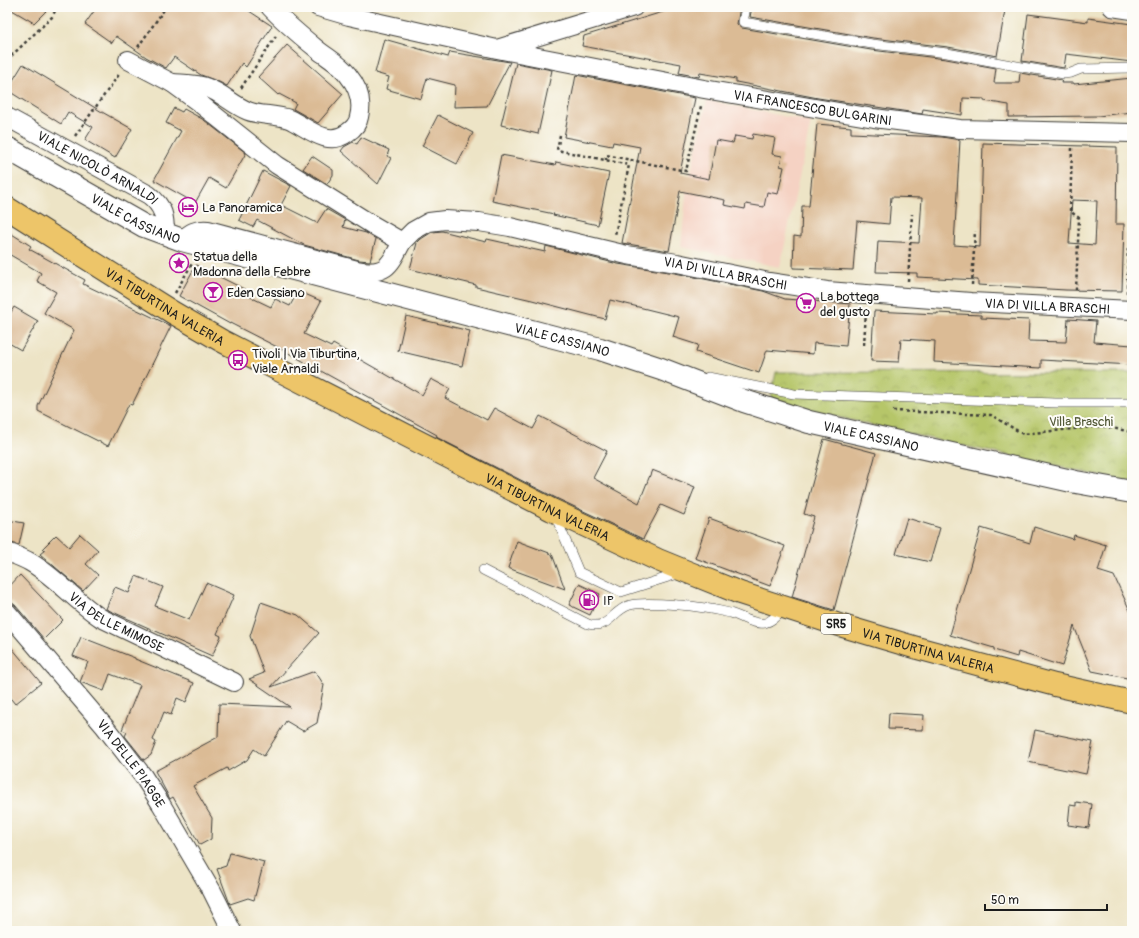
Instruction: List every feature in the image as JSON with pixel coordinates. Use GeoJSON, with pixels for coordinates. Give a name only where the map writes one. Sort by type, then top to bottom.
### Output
{"type":"FeatureCollection","features":[{"type":"Feature","properties":{"kind":"main road","name":"VIA TIBURTINA VALERIA"},"geometry":{"type":"LineString","coordinates":[[7,208],[166,309],[241,351],[552,510],[658,560],[740,593],[917,648],[1092,695],[1132,702]]}},
{"type":"Feature","properties":{"kind":"street"},"geometry":{"type":"LineString","coordinates":[[172,83],[200,85],[215,91],[231,102],[254,113],[280,116],[324,137],[334,138],[343,136],[355,126],[361,112],[359,92],[343,68],[296,32],[270,7]]}},
{"type":"Feature","properties":{"kind":"street","name":"VIA FRANCESCO BULGARINI"},"geometry":{"type":"LineString","coordinates":[[318,7],[349,16],[498,49],[704,89],[874,118],[960,129],[1132,133]]}},
{"type":"Feature","properties":{"kind":"street"},"geometry":{"type":"LineString","coordinates":[[498,49],[634,7]]}},
{"type":"Feature","properties":{"kind":"street"},"geometry":{"type":"LineString","coordinates":[[1112,7],[1132,10]]}},
{"type":"Feature","properties":{"kind":"street"},"geometry":{"type":"LineString","coordinates":[[128,60],[172,83],[276,165],[402,242]]}},
{"type":"Feature","properties":{"kind":"street","name":"VIALE NICOLÒ ARNALDI"},"geometry":{"type":"LineString","coordinates":[[7,117],[149,195],[156,200],[184,240]]}},
{"type":"Feature","properties":{"kind":"street","name":"VIALE CASSIANO"},"geometry":{"type":"LineString","coordinates":[[7,148],[137,222],[184,240],[592,347],[661,368],[744,401],[809,422],[1076,482],[1132,492]]}},
{"type":"Feature","properties":{"kind":"street","name":"VIA DI VILLA BRASCHI"},"geometry":{"type":"LineString","coordinates":[[184,240],[192,231],[208,230],[357,270],[373,272],[380,271],[390,265],[402,242],[416,228],[434,221],[445,220],[479,222],[510,227],[627,255],[678,263],[769,282],[827,291],[907,298],[1129,310]]}},
{"type":"Feature","properties":{"kind":"street","name":"VIA DELLE MIMOSE"},"geometry":{"type":"LineString","coordinates":[[7,552],[35,565],[82,605],[101,618],[234,682]]}},
{"type":"Feature","properties":{"kind":"street","name":"VIA DELLE PIAGGE"},"geometry":{"type":"LineString","coordinates":[[7,612],[105,727],[143,776],[212,891],[232,931]]}},
{"type":"Feature","properties":{"kind":"lane"},"geometry":{"type":"LineString","coordinates":[[746,7],[743,22],[872,44],[947,53],[1064,74],[1081,69],[1132,68]]}},
{"type":"Feature","properties":{"kind":"lane"},"geometry":{"type":"LineString","coordinates":[[661,368],[794,394],[1056,403],[1132,403]]}},
{"type":"Feature","properties":{"kind":"lane"},"geometry":{"type":"LineString","coordinates":[[552,510],[579,572],[621,592],[685,571]]}},
{"type":"Feature","properties":{"kind":"lane"},"geometry":{"type":"LineString","coordinates":[[483,570],[594,626],[599,626],[606,623],[623,608],[632,604],[688,606],[721,611],[756,623],[762,623],[774,619],[785,607]]}},
{"type":"Feature","properties":{"kind":"path"},"geometry":{"type":"LineString","coordinates":[[7,60],[52,16],[58,7]]}},
{"type":"Feature","properties":{"kind":"path"},"geometry":{"type":"LineString","coordinates":[[75,136],[166,7]]}},
{"type":"Feature","properties":{"kind":"path"},"geometry":{"type":"LineString","coordinates":[[231,102],[285,22]]}},
{"type":"Feature","properties":{"kind":"path"},"geometry":{"type":"LineString","coordinates":[[606,160],[606,155],[686,171],[704,89]]}},
{"type":"Feature","properties":{"kind":"path"},"geometry":{"type":"LineString","coordinates":[[1072,131],[1070,211],[1079,218],[1075,307]]}},
{"type":"Feature","properties":{"kind":"path"},"geometry":{"type":"LineString","coordinates":[[560,135],[557,150],[629,164],[617,225]]}},
{"type":"Feature","properties":{"kind":"path"},"geometry":{"type":"LineString","coordinates":[[907,298],[912,214]]}},
{"type":"Feature","properties":{"kind":"path"},"geometry":{"type":"LineString","coordinates":[[972,302],[975,231]]}},
{"type":"Feature","properties":{"kind":"path"},"geometry":{"type":"LineString","coordinates":[[166,309],[184,240]]}},
{"type":"Feature","properties":{"kind":"path"},"geometry":{"type":"LineString","coordinates":[[1128,245],[1129,310]]}},
{"type":"Feature","properties":{"kind":"path"},"geometry":{"type":"LineString","coordinates":[[864,345],[867,294]]}},
{"type":"Feature","properties":{"kind":"path"},"geometry":{"type":"LineString","coordinates":[[888,410],[896,412],[991,416],[1023,434],[1102,426],[1132,432]]}},
{"type":"Feature","properties":{"kind":"shaded area"},"geometry":{"type":"Polygon","coordinates":[[[707,100],[811,122],[780,267],[681,247],[686,195],[707,100]]]}},
{"type":"Feature","properties":{"kind":"green space","name":"Villa Braschi"},"geometry":{"type":"Polygon","coordinates":[[[776,372],[1132,373],[1132,483],[897,431],[770,401],[776,372]]]}},
{"type":"Feature","properties":{"kind":"building"},"geometry":{"type":"Polygon","coordinates":[[[7,7],[50,7],[34,23],[7,7]]]}},
{"type":"Feature","properties":{"kind":"building"},"geometry":{"type":"Polygon","coordinates":[[[97,7],[243,7],[272,26],[246,67],[242,63],[227,86],[201,75],[174,57],[166,68],[146,57],[116,36],[112,43],[85,24],[97,7]]]}},
{"type":"Feature","properties":{"kind":"building"},"geometry":{"type":"Polygon","coordinates":[[[679,7],[740,7],[737,24],[742,28],[871,50],[946,59],[996,68],[994,83],[1019,83],[1020,73],[1062,80],[1061,83],[1074,84],[1132,78],[1132,112],[1098,116],[1009,117],[1009,105],[984,101],[984,99],[963,98],[962,115],[923,109],[922,114],[818,98],[736,82],[736,79],[700,73],[699,77],[679,73],[681,64],[582,46],[584,36],[679,7]]]}},
{"type":"Feature","properties":{"kind":"building"},"geometry":{"type":"Polygon","coordinates":[[[752,7],[990,7],[1005,10],[997,56],[948,47],[873,38],[750,17],[752,7]]]}},
{"type":"Feature","properties":{"kind":"building"},"geometry":{"type":"Polygon","coordinates":[[[1028,14],[1088,22],[1088,18],[1132,24],[1132,62],[1066,54],[1064,68],[1022,61],[1028,14]]]}},
{"type":"Feature","properties":{"kind":"building"},"geometry":{"type":"Polygon","coordinates":[[[384,39],[448,57],[450,52],[510,62],[487,106],[454,107],[455,85],[427,78],[421,99],[386,89],[389,77],[375,73],[384,39]]]}},
{"type":"Feature","properties":{"kind":"building"},"geometry":{"type":"Polygon","coordinates":[[[287,45],[343,94],[318,123],[293,109],[296,103],[279,94],[278,95],[258,77],[287,45]]]}},
{"type":"Feature","properties":{"kind":"building"},"geometry":{"type":"Polygon","coordinates":[[[516,63],[552,70],[538,134],[501,125],[516,63]]]}},
{"type":"Feature","properties":{"kind":"building"},"geometry":{"type":"Polygon","coordinates":[[[23,64],[132,129],[115,158],[85,140],[93,127],[68,112],[61,124],[7,90],[23,64]]]}},
{"type":"Feature","properties":{"kind":"building"},"geometry":{"type":"Polygon","coordinates":[[[576,75],[695,98],[680,173],[709,179],[716,140],[733,143],[735,136],[752,139],[753,134],[775,138],[772,154],[782,156],[780,166],[784,167],[778,194],[767,192],[764,207],[746,204],[745,209],[724,205],[725,200],[680,191],[669,251],[622,243],[640,147],[613,142],[612,146],[564,137],[576,75]]]}},
{"type":"Feature","properties":{"kind":"building"},"geometry":{"type":"Polygon","coordinates":[[[174,108],[182,112],[184,109],[204,120],[246,153],[226,188],[209,178],[195,203],[154,180],[181,131],[166,123],[174,108]]]}},
{"type":"Feature","properties":{"kind":"building"},"geometry":{"type":"Polygon","coordinates":[[[438,115],[473,133],[457,164],[422,146],[438,115]]]}},
{"type":"Feature","properties":{"kind":"building"},"geometry":{"type":"Polygon","coordinates":[[[817,124],[851,127],[851,133],[942,137],[960,140],[954,245],[980,247],[983,143],[1117,147],[1116,224],[1124,224],[1122,291],[1066,290],[978,285],[978,280],[917,277],[917,273],[876,272],[878,241],[919,243],[922,198],[891,197],[889,224],[857,221],[853,270],[793,268],[794,236],[801,237],[802,206],[809,206],[817,124]],[[1072,200],[1069,243],[1095,245],[1097,201],[1072,200]]]}},
{"type":"Feature","properties":{"kind":"building"},"geometry":{"type":"Polygon","coordinates":[[[361,137],[389,150],[387,156],[391,158],[378,184],[341,151],[344,147],[353,142],[357,144],[361,137]]]}},
{"type":"Feature","properties":{"kind":"building"},"geometry":{"type":"Polygon","coordinates":[[[501,155],[555,165],[556,162],[609,173],[598,225],[492,201],[501,155]]]}},
{"type":"Feature","properties":{"kind":"building"},"geometry":{"type":"Polygon","coordinates":[[[312,156],[333,170],[333,175],[327,184],[303,169],[312,156]]]}},
{"type":"Feature","properties":{"kind":"building"},"geometry":{"type":"Polygon","coordinates":[[[263,171],[291,186],[281,205],[317,223],[326,209],[345,220],[343,227],[366,233],[376,239],[370,261],[359,260],[304,245],[257,220],[253,227],[239,220],[263,171]]]}},
{"type":"Feature","properties":{"kind":"building"},"geometry":{"type":"Polygon","coordinates":[[[7,231],[31,246],[29,249],[85,280],[83,284],[171,326],[132,405],[129,404],[108,446],[38,411],[38,406],[74,330],[44,313],[56,292],[37,281],[41,273],[7,253],[7,231]]]}},
{"type":"Feature","properties":{"kind":"building"},"geometry":{"type":"Polygon","coordinates":[[[442,231],[486,242],[487,239],[545,252],[546,246],[618,264],[675,273],[763,291],[785,299],[850,304],[846,346],[814,343],[813,354],[767,350],[759,373],[696,352],[698,345],[673,337],[679,317],[610,300],[605,319],[410,269],[417,243],[432,232],[442,231]]]}},
{"type":"Feature","properties":{"kind":"building"},"geometry":{"type":"Polygon","coordinates":[[[196,265],[248,291],[246,295],[271,307],[275,299],[290,306],[298,291],[321,301],[304,334],[331,347],[333,344],[422,395],[431,379],[450,389],[445,398],[487,420],[494,408],[533,429],[540,416],[607,451],[593,478],[639,503],[652,470],[695,487],[684,515],[661,505],[643,539],[558,499],[436,437],[437,435],[281,349],[230,324],[179,296],[196,265]]]}},
{"type":"Feature","properties":{"kind":"building"},"geometry":{"type":"Polygon","coordinates":[[[14,307],[38,321],[21,350],[7,342],[7,319],[14,307]]]}},
{"type":"Feature","properties":{"kind":"building"},"geometry":{"type":"Polygon","coordinates":[[[874,311],[981,315],[981,318],[1029,320],[1028,341],[1066,342],[1068,319],[1096,321],[1094,342],[1132,345],[1132,365],[1041,360],[1041,368],[934,362],[935,341],[901,339],[899,362],[871,361],[874,311]]]}},
{"type":"Feature","properties":{"kind":"building"},"geometry":{"type":"Polygon","coordinates":[[[406,316],[470,331],[462,366],[398,351],[406,316]]]}},
{"type":"Feature","properties":{"kind":"building"},"geometry":{"type":"Polygon","coordinates":[[[824,439],[876,453],[834,610],[792,597],[814,517],[804,514],[824,439]]]}},
{"type":"Feature","properties":{"kind":"building"},"geometry":{"type":"Polygon","coordinates":[[[709,518],[785,546],[770,586],[695,558],[709,518]]]}},
{"type":"Feature","properties":{"kind":"building"},"geometry":{"type":"Polygon","coordinates":[[[907,518],[940,528],[930,562],[896,554],[907,518]]]}},
{"type":"Feature","properties":{"kind":"building"},"geometry":{"type":"Polygon","coordinates":[[[7,520],[24,523],[19,545],[7,542],[7,520]]]}},
{"type":"Feature","properties":{"kind":"building"},"geometry":{"type":"Polygon","coordinates":[[[1034,527],[1073,539],[1074,535],[1106,545],[1098,571],[1114,576],[1132,615],[1132,679],[1092,671],[1074,626],[1062,666],[1018,652],[1017,657],[994,650],[994,648],[950,635],[981,528],[1030,543],[1034,527]]]}},
{"type":"Feature","properties":{"kind":"building"},"geometry":{"type":"Polygon","coordinates":[[[80,534],[98,550],[86,564],[98,575],[83,591],[40,554],[45,550],[42,549],[56,535],[69,547],[80,534]]]}},
{"type":"Feature","properties":{"kind":"building"},"geometry":{"type":"Polygon","coordinates":[[[517,541],[552,554],[565,589],[508,568],[517,541]]]}},
{"type":"Feature","properties":{"kind":"building"},"geometry":{"type":"Polygon","coordinates":[[[20,575],[63,620],[44,639],[15,605],[11,602],[7,602],[7,589],[20,575]]]}},
{"type":"Feature","properties":{"kind":"building"},"geometry":{"type":"Polygon","coordinates":[[[136,576],[163,587],[155,606],[189,620],[206,583],[234,595],[217,634],[221,636],[212,656],[106,609],[115,587],[129,593],[136,576]]]}},
{"type":"Feature","properties":{"kind":"building"},"geometry":{"type":"Polygon","coordinates":[[[579,584],[600,594],[590,615],[569,605],[579,584]]]}},
{"type":"Feature","properties":{"kind":"building"},"geometry":{"type":"Polygon","coordinates":[[[261,602],[298,615],[319,633],[271,687],[315,671],[324,685],[317,723],[303,731],[286,721],[264,756],[254,749],[247,760],[228,771],[227,768],[193,786],[212,818],[211,839],[200,845],[173,797],[170,799],[155,771],[218,737],[219,704],[290,707],[249,679],[264,673],[250,636],[261,602]]]}},
{"type":"Feature","properties":{"kind":"building"},"geometry":{"type":"Polygon","coordinates":[[[81,637],[194,683],[186,702],[177,698],[171,715],[164,712],[153,740],[156,742],[151,755],[144,760],[125,736],[127,732],[122,730],[140,685],[110,674],[104,691],[80,682],[88,662],[73,656],[81,637]]]}},
{"type":"Feature","properties":{"kind":"building"},"geometry":{"type":"Polygon","coordinates":[[[7,642],[41,683],[15,704],[7,694],[7,642]]]}},
{"type":"Feature","properties":{"kind":"building"},"geometry":{"type":"Polygon","coordinates":[[[889,713],[924,715],[923,730],[888,729],[889,713]]]}},
{"type":"Feature","properties":{"kind":"building"},"geometry":{"type":"Polygon","coordinates":[[[1035,730],[1093,742],[1086,774],[1028,762],[1035,730]]]}},
{"type":"Feature","properties":{"kind":"building"},"geometry":{"type":"Polygon","coordinates":[[[1076,802],[1092,804],[1089,828],[1068,825],[1070,805],[1076,806],[1076,802]]]}},
{"type":"Feature","properties":{"kind":"building"},"geometry":{"type":"Polygon","coordinates":[[[230,853],[264,862],[254,900],[248,898],[230,904],[217,869],[226,866],[230,853]]]}},
{"type":"Feature","properties":{"kind":"place","name":"La Panoramica"},"geometry":{"type":"Point","coordinates":[188,207]}},
{"type":"Feature","properties":{"kind":"place","name":"Statua della Madonna della Febbre"},"geometry":{"type":"Point","coordinates":[179,263]}},
{"type":"Feature","properties":{"kind":"place","name":"Eden Cassiano"},"geometry":{"type":"Point","coordinates":[213,292]}},
{"type":"Feature","properties":{"kind":"place","name":"La bottega del gusto"},"geometry":{"type":"Point","coordinates":[806,303]}},
{"type":"Feature","properties":{"kind":"place","name":"Tivoli | Via Tiburtina, Viale Arnaldi"},"geometry":{"type":"Point","coordinates":[238,360]}},
{"type":"Feature","properties":{"kind":"place","name":"IP"},"geometry":{"type":"Point","coordinates":[589,600]}}]}
